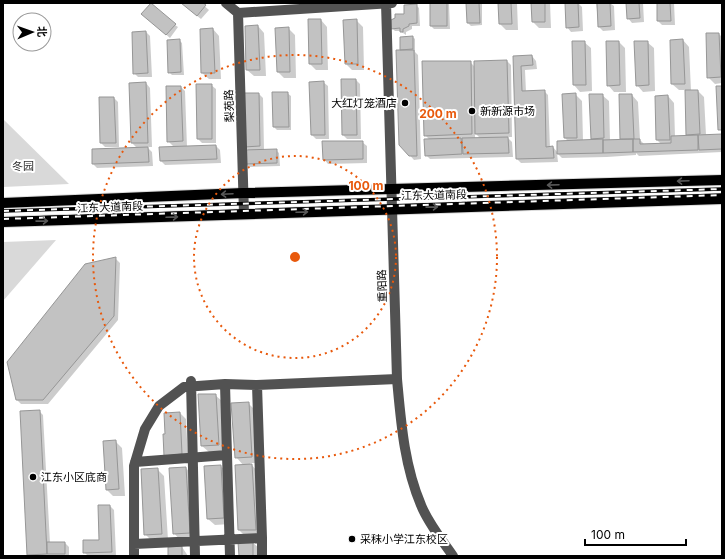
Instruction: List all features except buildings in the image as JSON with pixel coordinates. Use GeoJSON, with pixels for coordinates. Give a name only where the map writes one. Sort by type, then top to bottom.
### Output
{"type":"FeatureCollection","features":[{"type":"Feature","properties":{"kind":"main road","name":"江东大道南段"},"geometry":{"type":"LineString","coordinates":[[3,203],[243,193],[722,180]]}},
{"type":"Feature","properties":{"kind":"main road","name":"江东大道南段"},"geometry":{"type":"LineString","coordinates":[[3,222],[392,208],[722,199]]}},
{"type":"Feature","properties":{"kind":"street"},"geometry":{"type":"LineString","coordinates":[[226,3],[238,13],[388,4]]}},
{"type":"Feature","properties":{"kind":"street","name":"重阳路"},"geometry":{"type":"LineString","coordinates":[[388,4],[391,189],[397,379],[402,437],[411,478],[421,506],[453,556]]}},
{"type":"Feature","properties":{"kind":"street","name":"梨苑路"},"geometry":{"type":"LineString","coordinates":[[238,13],[244,214]]}},
{"type":"Feature","properties":{"kind":"street"},"geometry":{"type":"LineString","coordinates":[[134,556],[135,462],[145,430],[159,406],[184,387],[191,384],[257,385],[397,379]]}},
{"type":"Feature","properties":{"kind":"street"},"geometry":{"type":"LineString","coordinates":[[191,384],[195,556]]}},
{"type":"Feature","properties":{"kind":"street"},"geometry":{"type":"LineString","coordinates":[[225,384],[230,556]]}},
{"type":"Feature","properties":{"kind":"street"},"geometry":{"type":"LineString","coordinates":[[257,385],[262,556]]}},
{"type":"Feature","properties":{"kind":"street"},"geometry":{"type":"LineString","coordinates":[[135,462],[226,455]]}},
{"type":"Feature","properties":{"kind":"street"},"geometry":{"type":"LineString","coordinates":[[134,544],[262,538]]}},
{"type":"Feature","properties":{"kind":"green space","name":"冬园"},"geometry":{"type":"Polygon","coordinates":[[[3,119],[69,184],[3,187],[3,119]]]}},
{"type":"Feature","properties":{"kind":"green space"},"geometry":{"type":"Polygon","coordinates":[[[56,240],[3,301],[3,242],[56,240]]]}},
{"type":"Feature","properties":{"kind":"railway"},"geometry":{"type":"LineString","coordinates":[[3,211],[722,189]]}},
{"type":"Feature","properties":{"kind":"railway"},"geometry":{"type":"LineString","coordinates":[[3,219],[722,195]]}},
{"type":"Feature","properties":{"kind":"place","name":"大红灯笼酒店"},"geometry":{"type":"Point","coordinates":[405,103]}},
{"type":"Feature","properties":{"kind":"place","name":"新新源市场"},"geometry":{"type":"Point","coordinates":[472,111]}},
{"type":"Feature","properties":{"kind":"place","name":"江东小区底商"},"geometry":{"type":"Point","coordinates":[33,477]}},
{"type":"Feature","properties":{"kind":"place","name":"采秣小学江东校区"},"geometry":{"type":"Point","coordinates":[352,539]}}]}
